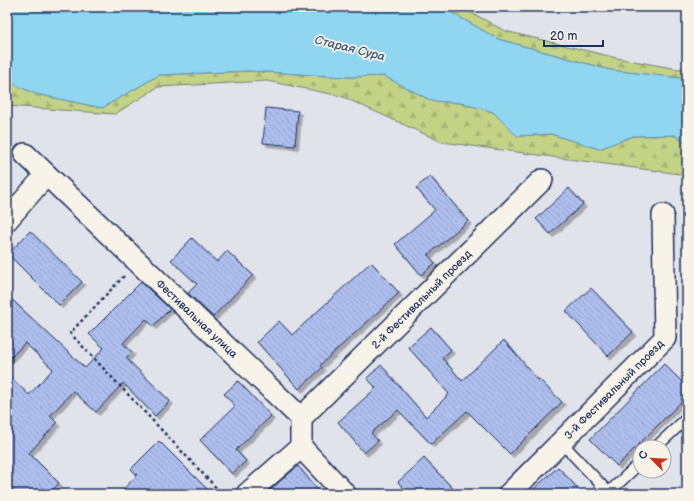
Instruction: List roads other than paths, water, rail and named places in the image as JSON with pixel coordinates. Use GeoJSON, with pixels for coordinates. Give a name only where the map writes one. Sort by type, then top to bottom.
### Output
{"type":"FeatureCollection","features":[{"type":"Feature","properties":{"kind":"street","name":"Фестивальная улица"},"geometry":{"type":"LineString","coordinates":[[25,154],[301,418]]}},
{"type":"Feature","properties":{"kind":"street"},"geometry":{"type":"LineString","coordinates":[[7,220],[46,175]]}},
{"type":"Feature","properties":{"kind":"street","name":"2-й Фестивальный проезд"},"geometry":{"type":"LineString","coordinates":[[301,418],[542,180]]}},
{"type":"Feature","properties":{"kind":"street","name":"3-й Фестивальный проезд"},"geometry":{"type":"LineString","coordinates":[[509,494],[665,338],[663,215]]}},
{"type":"Feature","properties":{"kind":"street"},"geometry":{"type":"LineString","coordinates":[[301,418],[301,447],[345,494]]}},
{"type":"Feature","properties":{"kind":"street"},"geometry":{"type":"LineString","coordinates":[[247,494],[301,447]]}},
{"type":"Feature","properties":{"kind":"lane"},"geometry":{"type":"LineString","coordinates":[[665,439],[687,418]]}},
{"type":"Feature","properties":{"kind":"lane"},"geometry":{"type":"LineString","coordinates":[[561,442],[608,493],[632,470]]}},
{"type":"Feature","properties":{"kind":"water","name":"Старая Сура"},"geometry":{"type":"Polygon","coordinates":[[[7,7],[424,7],[445,9],[498,39],[610,70],[680,78],[687,77],[687,145],[675,135],[633,136],[599,149],[551,134],[517,136],[493,112],[461,103],[432,101],[384,76],[347,77],[249,71],[159,75],[102,108],[36,94],[7,81],[7,7]]]}}]}
